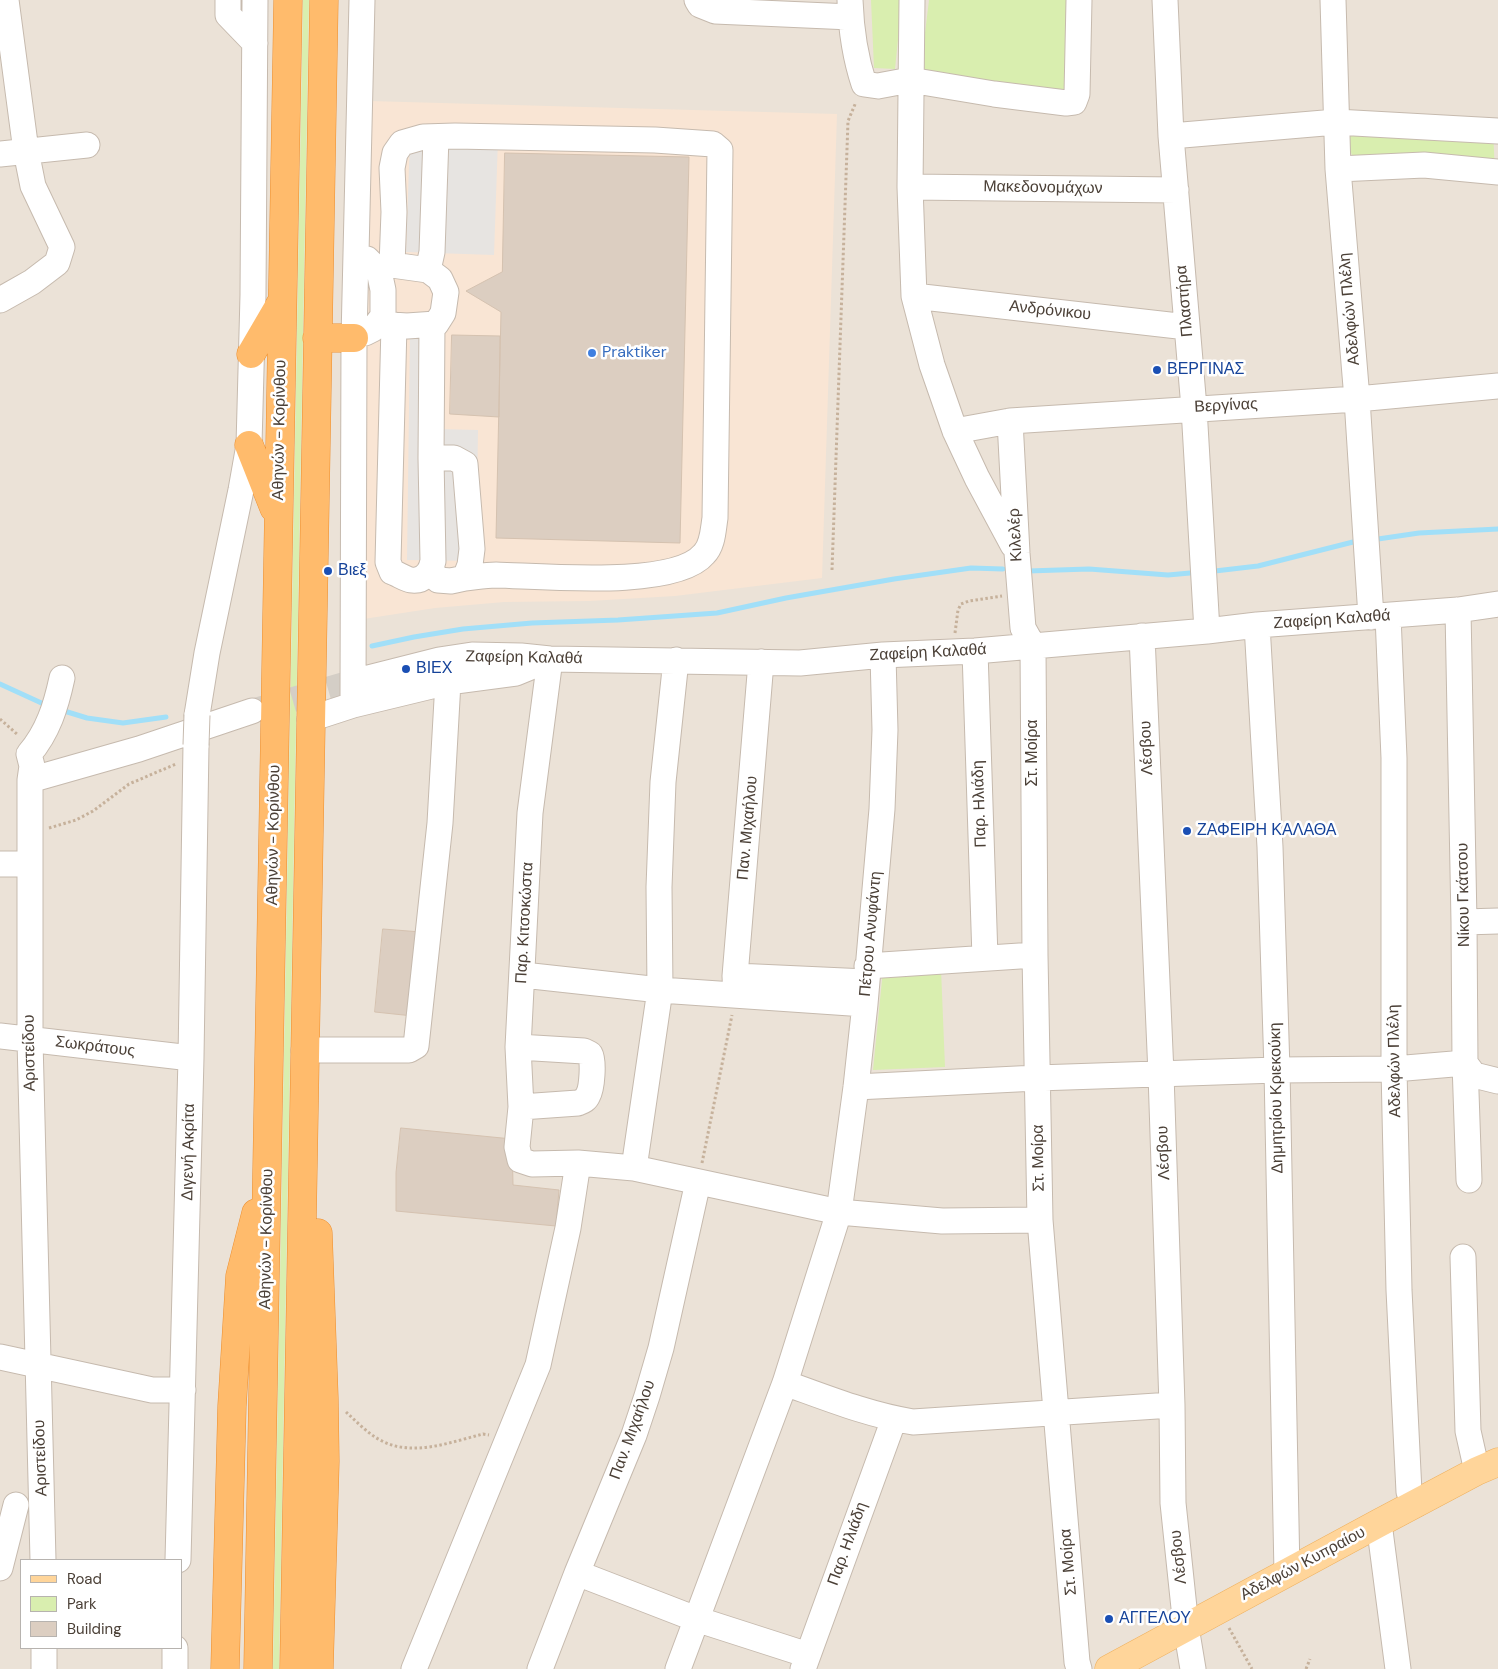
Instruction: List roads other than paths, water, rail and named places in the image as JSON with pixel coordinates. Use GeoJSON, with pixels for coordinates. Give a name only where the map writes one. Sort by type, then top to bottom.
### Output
{"type":"FeatureCollection","features":[{"type":"Feature","properties":{"kind":"highway","name":"Αθηνών - Κορίνθου"},"geometry":{"type":"LineString","coordinates":[[258,1669],[288,0]]}},
{"type":"Feature","properties":{"kind":"highway"},"geometry":{"type":"LineString","coordinates":[[294,1669],[324,0]]}},
{"type":"Feature","properties":{"kind":"highway"},"geometry":{"type":"LineString","coordinates":[[251,354],[282,300]]}},
{"type":"Feature","properties":{"kind":"highway"},"geometry":{"type":"LineString","coordinates":[[317,338],[354,338]]}},
{"type":"Feature","properties":{"kind":"highway"},"geometry":{"type":"LineString","coordinates":[[249,444],[279,520]]}},
{"type":"Feature","properties":{"kind":"highway"},"geometry":{"type":"LineString","coordinates":[[303,1138],[319,1240],[324,1398],[319,1669]]}},
{"type":"Feature","properties":{"kind":"highway"},"geometry":{"type":"LineString","coordinates":[[226,1669],[232,1406],[240,1276],[268,1163]]}},
{"type":"Feature","properties":{"kind":"main road","name":"Αδελφών Κυπραίου"},"geometry":{"type":"LineString","coordinates":[[1109,1669],[1379,1523],[1488,1467]]}},
{"type":"Feature","properties":{"kind":"street"},"geometry":{"type":"LineString","coordinates":[[0,300],[32,282],[57,263],[62,247],[33,186],[26,152],[6,0]]}},
{"type":"Feature","properties":{"kind":"street"},"geometry":{"type":"LineString","coordinates":[[228,0],[228,15],[255,43]]}},
{"type":"Feature","properties":{"kind":"street","name":"Διγενή Ακρίτα"},"geometry":{"type":"LineString","coordinates":[[178,1559],[191,1058],[197,715],[207,653],[249,444],[255,0]]}},
{"type":"Feature","properties":{"kind":"street"},"geometry":{"type":"LineString","coordinates":[[353,705],[354,338],[362,0]]}},
{"type":"Feature","properties":{"kind":"street"},"geometry":{"type":"LineString","coordinates":[[697,0],[700,5],[715,11],[850,9],[859,68],[864,84],[878,86],[910,80],[994,94],[1066,103],[1074,102],[1077,94],[1079,0]]}},
{"type":"Feature","properties":{"kind":"street"},"geometry":{"type":"LineString","coordinates":[[912,0],[910,187],[914,296],[932,365],[955,431],[1017,553]]}},
{"type":"Feature","properties":{"kind":"street","name":"Πλαστήρα"},"geometry":{"type":"LineString","coordinates":[[1165,0],[1171,136],[1194,408],[1207,631]]}},
{"type":"Feature","properties":{"kind":"street","name":"Αδελφών Πλέλη"},"geometry":{"type":"LineString","coordinates":[[1333,0],[1338,169],[1357,399],[1394,758],[1394,1069],[1399,1290],[1409,1492],[1416,1504]]}},
{"type":"Feature","properties":{"kind":"street"},"geometry":{"type":"LineString","coordinates":[[1171,136],[1336,122],[1498,131]]}},
{"type":"Feature","properties":{"kind":"street"},"geometry":{"type":"LineString","coordinates":[[431,570],[438,580],[452,581],[493,575],[588,578],[644,575],[681,569],[703,556],[710,547],[715,518],[720,150],[713,144],[655,140],[423,137],[402,143],[395,153],[392,168],[394,212],[383,290],[388,562],[392,572],[411,580],[424,577],[431,570],[433,561],[431,458],[432,324]]}},
{"type":"Feature","properties":{"kind":"street"},"geometry":{"type":"LineString","coordinates":[[428,270],[432,252],[436,137]]}},
{"type":"Feature","properties":{"kind":"street"},"geometry":{"type":"LineString","coordinates":[[0,154],[87,146]]}},
{"type":"Feature","properties":{"kind":"street"},"geometry":{"type":"LineString","coordinates":[[1338,169],[1424,165],[1498,172]]}},
{"type":"Feature","properties":{"kind":"street","name":"Μακεδονομάχων"},"geometry":{"type":"LineString","coordinates":[[910,187],[1176,190]]}},
{"type":"Feature","properties":{"kind":"street"},"geometry":{"type":"LineString","coordinates":[[354,338],[385,325],[436,324],[443,313],[446,292],[440,279],[428,270],[385,268],[356,248]]}},
{"type":"Feature","properties":{"kind":"street","name":"Ανδρόνικου"},"geometry":{"type":"LineString","coordinates":[[914,296],[1187,327]]}},
{"type":"Feature","properties":{"kind":"street","name":"Βεργίνας"},"geometry":{"type":"LineString","coordinates":[[955,431],[1010,421],[1357,399],[1498,386]]}},
{"type":"Feature","properties":{"kind":"street","name":"Κιλελέρ"},"geometry":{"type":"LineString","coordinates":[[1010,421],[1023,628],[1032,646]]}},
{"type":"Feature","properties":{"kind":"street"},"geometry":{"type":"LineString","coordinates":[[431,458],[454,458],[465,464],[472,549],[470,565],[465,578]]}},
{"type":"Feature","properties":{"kind":"street","name":"Ζαφείρη Καλαθά"},"geometry":{"type":"LineString","coordinates":[[360,680],[439,660],[472,655],[521,656],[550,659],[800,663],[883,655],[964,652],[1257,625],[1458,610],[1498,604]]}},
{"type":"Feature","properties":{"kind":"street","name":"Νίκου Γκάτσου"},"geometry":{"type":"LineString","coordinates":[[1458,610],[1465,1063],[1469,1180]]}},
{"type":"Feature","properties":{"kind":"street","name":"Δημητρίου Κριεκούκη"},"geometry":{"type":"LineString","coordinates":[[1257,625],[1270,847],[1277,1070],[1287,1573]]}},
{"type":"Feature","properties":{"kind":"street","name":"Λέσβου"},"geometry":{"type":"LineString","coordinates":[[1142,636],[1161,1074],[1172,1405],[1173,1503],[1186,1628],[1193,1669]]}},
{"type":"Feature","properties":{"kind":"street","name":"Στ. Μοίρα"},"geometry":{"type":"LineString","coordinates":[[1032,646],[1034,955],[1040,1220],[1079,1669]]}},
{"type":"Feature","properties":{"kind":"street","name":"Παρ. Ηλιάδη"},"geometry":{"type":"LineString","coordinates":[[964,652],[985,958]]}},
{"type":"Feature","properties":{"kind":"street","name":"Πέτρου Ανυφάντη"},"geometry":{"type":"LineString","coordinates":[[678,1669],[785,1383],[839,1212],[856,1086],[882,809],[883,655]]}},
{"type":"Feature","properties":{"kind":"street"},"geometry":{"type":"LineString","coordinates":[[310,719],[353,705],[448,682],[516,673],[550,659]]}},
{"type":"Feature","properties":{"kind":"street","name":"Παρ. Κιτσοκώστα"},"geometry":{"type":"LineString","coordinates":[[550,659],[530,813],[518,1048],[520,1106],[517,1147],[520,1160],[532,1164],[578,1163]]}},
{"type":"Feature","properties":{"kind":"street"},"geometry":{"type":"LineString","coordinates":[[634,1168],[660,990],[659,887],[663,782],[676,660]]}},
{"type":"Feature","properties":{"kind":"street","name":"Παν. Μιχαήλου"},"geometry":{"type":"LineString","coordinates":[[736,985],[761,662]]}},
{"type":"Feature","properties":{"kind":"street"},"geometry":{"type":"LineString","coordinates":[[304,1050],[409,1050],[416,1046],[440,823],[448,682]]}},
{"type":"Feature","properties":{"kind":"street","name":"Αριστείδου"},"geometry":{"type":"LineString","coordinates":[[43,1559],[30,1040],[28,864],[32,766],[29,754],[40,741],[50,721],[61,686]]}},
{"type":"Feature","properties":{"kind":"street"},"geometry":{"type":"LineString","coordinates":[[30,780],[139,749],[252,711]]}},
{"type":"Feature","properties":{"kind":"street"},"geometry":{"type":"LineString","coordinates":[[0,864],[28,864]]}},
{"type":"Feature","properties":{"kind":"street"},"geometry":{"type":"LineString","coordinates":[[1464,922],[1498,921]]}},
{"type":"Feature","properties":{"kind":"street"},"geometry":{"type":"LineString","coordinates":[[523,975],[660,990],[736,985],[866,984],[985,958],[1034,955]]}},
{"type":"Feature","properties":{"kind":"street","name":"Σωκράτους"},"geometry":{"type":"LineString","coordinates":[[0,1036],[191,1058]]}},
{"type":"Feature","properties":{"kind":"street"},"geometry":{"type":"LineString","coordinates":[[518,1048],[584,1051],[590,1054],[593,1060],[589,1095],[584,1101],[578,1103],[520,1106]]}},
{"type":"Feature","properties":{"kind":"street"},"geometry":{"type":"LineString","coordinates":[[856,1086],[1277,1070],[1394,1069],[1465,1063],[1474,1075],[1498,1081]]}},
{"type":"Feature","properties":{"kind":"street"},"geometry":{"type":"LineString","coordinates":[[414,1669],[538,1365],[568,1228],[578,1163],[634,1168],[839,1212],[942,1221],[1040,1220]]}},
{"type":"Feature","properties":{"kind":"street","name":"Παν. Μιχαήλου"},"geometry":{"type":"LineString","coordinates":[[540,1669],[576,1572],[634,1435],[647,1396],[661,1348],[698,1182]]}},
{"type":"Feature","properties":{"kind":"street"},"geometry":{"type":"LineString","coordinates":[[1462,1257],[1468,1431],[1488,1467]]}},
{"type":"Feature","properties":{"kind":"street"},"geometry":{"type":"LineString","coordinates":[[0,1356],[152,1390],[183,1390]]}},
{"type":"Feature","properties":{"kind":"street"},"geometry":{"type":"LineString","coordinates":[[785,1383],[894,1419],[913,1422],[1172,1405]]}},
{"type":"Feature","properties":{"kind":"street","name":"Παρ. Ηλιάδη"},"geometry":{"type":"LineString","coordinates":[[806,1662],[894,1419]]}},
{"type":"Feature","properties":{"kind":"street"},"geometry":{"type":"LineString","coordinates":[[0,1568],[8,1506],[43,1503]]}},
{"type":"Feature","properties":{"kind":"street"},"geometry":{"type":"LineString","coordinates":[[1379,1523],[1398,1669]]}},
{"type":"Feature","properties":{"kind":"street"},"geometry":{"type":"LineString","coordinates":[[576,1572],[806,1662]]}},
{"type":"Feature","properties":{"kind":"street"},"geometry":{"type":"LineString","coordinates":[[44,1649],[44,1669]]}},
{"type":"Feature","properties":{"kind":"street"},"geometry":{"type":"LineString","coordinates":[[175,1649],[175,1669]]}},
{"type":"Feature","properties":{"kind":"waterway"},"geometry":{"type":"LineString","coordinates":[[1378,539],[1419,533],[1498,529]]}},
{"type":"Feature","properties":{"kind":"waterway"},"geometry":{"type":"LineString","coordinates":[[1215,571],[1258,566],[1353,542]]}},
{"type":"Feature","properties":{"kind":"waterway"},"geometry":{"type":"LineString","coordinates":[[372,646],[463,629],[532,623],[618,620],[717,613],[786,598],[894,579],[971,568],[1003,569]]}},
{"type":"Feature","properties":{"kind":"waterway"},"geometry":{"type":"LineString","coordinates":[[1028,571],[1089,569],[1168,575],[1190,573]]}},
{"type":"Feature","properties":{"kind":"waterway"},"geometry":{"type":"LineString","coordinates":[[0,684],[48,706]]}},
{"type":"Feature","properties":{"kind":"waterway"},"geometry":{"type":"LineString","coordinates":[[61,710],[87,718],[123,723],[166,717]]}},
{"type":"Feature","properties":{"kind":"tunnel"},"geometry":{"type":"LineString","coordinates":[[257,710],[360,680]]}},
{"type":"Feature","properties":{"kind":"place","name":"Praktiker"},"geometry":{"type":"Point","coordinates":[592,353]}},
{"type":"Feature","properties":{"kind":"place","name":"ΒΕΡΓΙΝΑΣ"},"geometry":{"type":"Point","coordinates":[1157,370]}},
{"type":"Feature","properties":{"kind":"place","name":"Βιεξ"},"geometry":{"type":"Point","coordinates":[328,571]}},
{"type":"Feature","properties":{"kind":"place","name":"ΒΙΕΧ"},"geometry":{"type":"Point","coordinates":[406,669]}},
{"type":"Feature","properties":{"kind":"place","name":"ΖΑΦΕΙΡΗ ΚΑΛΑΘΑ"},"geometry":{"type":"Point","coordinates":[1187,831]}},
{"type":"Feature","properties":{"kind":"place","name":"ΑΓΓΕΛΟΥ"},"geometry":{"type":"Point","coordinates":[1109,1619]}}]}
